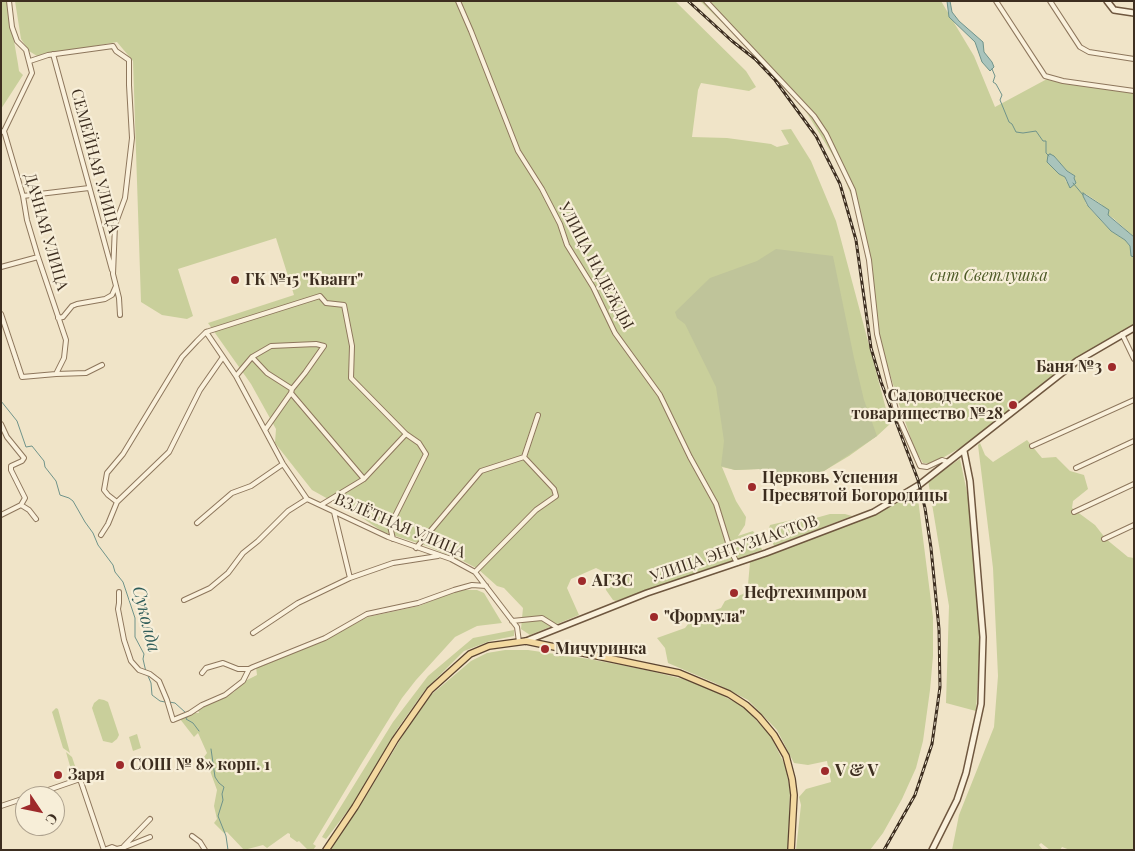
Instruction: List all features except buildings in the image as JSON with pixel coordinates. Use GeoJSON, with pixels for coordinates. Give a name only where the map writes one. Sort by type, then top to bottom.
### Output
{"type":"FeatureCollection","features":[{"type":"Feature","properties":{"kind":"main road"},"geometry":{"type":"LineString","coordinates":[[1107,1],[1114,10],[1134,13]]}},
{"type":"Feature","properties":{"kind":"main road","name":"УЛИЦА ЭНТУЗИАСТОВ"},"geometry":{"type":"LineString","coordinates":[[526,641],[647,593],[737,563],[874,512],[919,485],[1077,361],[1134,328]]}},
{"type":"Feature","properties":{"kind":"main road"},"geometry":{"type":"LineString","coordinates":[[932,850],[958,800],[981,704],[983,637],[970,482],[964,451]]}},
{"type":"Feature","properties":{"kind":"main road"},"geometry":{"type":"LineString","coordinates":[[326,850],[356,807],[395,740],[430,690],[470,654],[489,646],[526,641],[679,673],[729,694],[746,705],[774,734],[786,756],[794,795],[791,850]]}},
{"type":"Feature","properties":{"kind":"street"},"geometry":{"type":"LineString","coordinates":[[3,132],[32,73],[26,50],[17,41],[12,27],[9,1]]}},
{"type":"Feature","properties":{"kind":"street","name":"УЛИЦА НАДЕЖДЫ"},"geometry":{"type":"LineString","coordinates":[[458,1],[472,31],[518,152],[542,190],[560,224],[567,245],[592,287],[615,333],[660,395],[690,457],[716,504],[730,549],[737,563]]}},
{"type":"Feature","properties":{"kind":"street"},"geometry":{"type":"LineString","coordinates":[[706,1],[814,116],[826,134],[853,190],[869,260],[877,334],[897,414],[920,466],[927,468],[942,460],[948,462]]}},
{"type":"Feature","properties":{"kind":"street"},"geometry":{"type":"LineString","coordinates":[[996,1],[1045,76],[1063,81],[1134,91]]}},
{"type":"Feature","properties":{"kind":"street"},"geometry":{"type":"LineString","coordinates":[[1050,1],[1080,46],[1089,52],[1134,59]]}},
{"type":"Feature","properties":{"kind":"street"},"geometry":{"type":"LineString","coordinates":[[30,61],[53,54],[113,46],[116,51],[129,60],[128,85],[132,138],[125,198],[115,224],[113,274],[120,298],[120,316]]}},
{"type":"Feature","properties":{"kind":"street","name":"СЕМЕЙНАЯ УЛИЦА"},"geometry":{"type":"LineString","coordinates":[[53,54],[113,274]]}},
{"type":"Feature","properties":{"kind":"street","name":"ДАЧНАЯ УЛИЦА"},"geometry":{"type":"LineString","coordinates":[[3,132],[23,196],[27,220],[38,257],[66,340],[64,358],[56,374]]}},
{"type":"Feature","properties":{"kind":"street"},"geometry":{"type":"LineString","coordinates":[[23,196],[89,188]]}},
{"type":"Feature","properties":{"kind":"street"},"geometry":{"type":"LineString","coordinates":[[1,267],[38,257]]}},
{"type":"Feature","properties":{"kind":"street"},"geometry":{"type":"LineString","coordinates":[[58,318],[63,317],[72,306],[105,299],[112,295],[116,286]]}},
{"type":"Feature","properties":{"kind":"street"},"geometry":{"type":"LineString","coordinates":[[117,502],[108,496],[104,490],[106,474],[123,454],[182,357],[206,332],[320,296],[326,303],[344,305],[352,346],[351,378],[406,434],[420,443],[426,454],[390,526],[393,539]]}},
{"type":"Feature","properties":{"kind":"street"},"geometry":{"type":"LineString","coordinates":[[1,314],[22,377],[86,373],[102,365]]}},
{"type":"Feature","properties":{"kind":"street","name":"ВЗЛЁТНАЯ УЛИЦА"},"geometry":{"type":"LineString","coordinates":[[206,332],[236,376],[283,464],[307,498],[393,539],[440,556],[451,558],[475,572],[517,626],[519,642]]}},
{"type":"Feature","properties":{"kind":"street"},"geometry":{"type":"LineString","coordinates":[[1122,334],[1134,359]]}},
{"type":"Feature","properties":{"kind":"street"},"geometry":{"type":"LineString","coordinates":[[236,376],[252,357],[271,346],[316,344],[324,346],[265,430]]}},
{"type":"Feature","properties":{"kind":"street"},"geometry":{"type":"LineString","coordinates":[[101,535],[117,502],[169,452],[200,390],[222,357]]}},
{"type":"Feature","properties":{"kind":"street"},"geometry":{"type":"LineString","coordinates":[[252,357],[267,373],[291,391],[364,479]]}},
{"type":"Feature","properties":{"kind":"street"},"geometry":{"type":"LineString","coordinates":[[1032,446],[1134,400]]}},
{"type":"Feature","properties":{"kind":"street"},"geometry":{"type":"LineString","coordinates":[[524,458],[538,415]]}},
{"type":"Feature","properties":{"kind":"street"},"geometry":{"type":"LineString","coordinates":[[1,424],[7,437],[24,458],[22,461],[11,466],[11,470],[25,498],[21,505],[1,515]]}},
{"type":"Feature","properties":{"kind":"street"},"geometry":{"type":"LineString","coordinates":[[321,505],[364,479],[406,434]]}},
{"type":"Feature","properties":{"kind":"street"},"geometry":{"type":"LineString","coordinates":[[1076,468],[1134,441]]}},
{"type":"Feature","properties":{"kind":"street"},"geometry":{"type":"LineString","coordinates":[[416,548],[481,471],[524,458]]}},
{"type":"Feature","properties":{"kind":"street"},"geometry":{"type":"LineString","coordinates":[[475,572],[536,510],[556,496],[554,489],[524,458]]}},
{"type":"Feature","properties":{"kind":"street"},"geometry":{"type":"LineString","coordinates":[[197,523],[232,493],[252,486],[283,464]]}},
{"type":"Feature","properties":{"kind":"street"},"geometry":{"type":"LineString","coordinates":[[1074,512],[1134,484]]}},
{"type":"Feature","properties":{"kind":"street"},"geometry":{"type":"LineString","coordinates":[[184,600],[210,588],[228,573],[243,553],[288,511],[307,498]]}},
{"type":"Feature","properties":{"kind":"street"},"geometry":{"type":"LineString","coordinates":[[21,505],[36,520]]}},
{"type":"Feature","properties":{"kind":"street"},"geometry":{"type":"LineString","coordinates":[[334,512],[350,578]]}},
{"type":"Feature","properties":{"kind":"street"},"geometry":{"type":"LineString","coordinates":[[1104,539],[1134,525]]}},
{"type":"Feature","properties":{"kind":"street"},"geometry":{"type":"LineString","coordinates":[[252,633],[298,604],[350,578],[393,563],[440,556]]}},
{"type":"Feature","properties":{"kind":"street"},"geometry":{"type":"LineString","coordinates":[[202,674],[206,668],[224,663],[238,669],[249,669],[325,638],[367,614],[418,603],[472,585],[486,586]]}},
{"type":"Feature","properties":{"kind":"street"},"geometry":{"type":"LineString","coordinates":[[119,592],[120,603],[118,609],[124,640],[131,661],[139,670],[150,674],[159,681],[168,700],[173,720],[225,694],[243,681],[249,669]]}},
{"type":"Feature","properties":{"kind":"street"},"geometry":{"type":"LineString","coordinates":[[512,620],[542,618],[558,628]]}},
{"type":"Feature","properties":{"kind":"street"},"geometry":{"type":"LineString","coordinates":[[60,786],[80,779],[104,850],[112,847],[117,849],[150,837]]}},
{"type":"Feature","properties":{"kind":"street"},"geometry":{"type":"LineString","coordinates":[[1,806],[15,801]]}},
{"type":"Feature","properties":{"kind":"street"},"geometry":{"type":"LineString","coordinates":[[122,847],[150,819]]}},
{"type":"Feature","properties":{"kind":"street"},"geometry":{"type":"LineString","coordinates":[[192,836],[200,842],[204,850]]}},
{"type":"Feature","properties":{"kind":"green space"},"geometry":{"type":"Polygon","coordinates":[[[1,1],[7,1],[19,71],[23,75],[1,109],[1,1]]]}},
{"type":"Feature","properties":{"kind":"green space"},"geometry":{"type":"Polygon","coordinates":[[[15,1],[675,1],[746,71],[756,87],[749,91],[701,83],[698,90],[692,137],[727,138],[771,144],[777,147],[789,144],[781,130],[791,129],[811,161],[836,221],[890,424],[849,456],[824,471],[805,476],[786,476],[759,469],[735,470],[722,467],[736,501],[746,517],[745,525],[738,536],[753,531],[758,538],[762,550],[616,601],[613,600],[606,590],[602,571],[596,568],[571,579],[567,588],[579,615],[530,635],[521,629],[523,608],[504,588],[497,586],[478,569],[463,561],[427,546],[383,532],[364,519],[312,490],[275,443],[276,429],[251,384],[208,323],[294,295],[276,238],[178,269],[193,316],[187,319],[162,315],[141,302],[133,61],[117,42],[37,56],[29,51],[21,39],[15,1]]]}},
{"type":"Feature","properties":{"kind":"green space","name":"снт Светлушка"},"geometry":{"type":"Polygon","coordinates":[[[700,1],[941,1],[974,56],[995,107],[1047,79],[1134,93],[1134,237],[1108,215],[1101,204],[1083,194],[1086,204],[1093,212],[1111,231],[1125,240],[1130,246],[1131,256],[1134,257],[1134,327],[1068,363],[972,441],[932,464],[923,463],[915,450],[877,331],[872,263],[860,218],[840,167],[794,92],[700,1]],[[1054,156],[1047,162],[1059,174],[1065,177],[1066,182],[1075,176],[1067,171],[1054,156]]]}},
{"type":"Feature","properties":{"kind":"green space"},"geometry":{"type":"Polygon","coordinates":[[[776,249],[833,256],[864,400],[877,436],[824,471],[805,476],[786,476],[759,469],[735,470],[721,466],[724,441],[716,387],[685,324],[677,318],[675,312],[710,278],[757,261],[776,249]]]}},
{"type":"Feature","properties":{"kind":"green space"},"geometry":{"type":"Polygon","coordinates":[[[1027,440],[1042,458],[1056,457],[1070,471],[1084,475],[1088,489],[1073,501],[1072,508],[1095,525],[1106,539],[1128,557],[1134,558],[1134,850],[1070,850],[1062,847],[1060,850],[1050,850],[1041,843],[1039,845],[1043,850],[952,850],[959,815],[994,727],[998,676],[993,568],[978,445],[980,443],[985,455],[993,462],[1027,440]]]}},
{"type":"Feature","properties":{"kind":"green space"},"geometry":{"type":"Polygon","coordinates":[[[960,459],[969,502],[980,637],[976,711],[946,703],[949,606],[928,480],[960,459]]]}},
{"type":"Feature","properties":{"kind":"green space"},"geometry":{"type":"Polygon","coordinates":[[[917,491],[933,617],[933,656],[923,741],[916,768],[902,799],[883,833],[870,850],[796,850],[801,805],[799,797],[806,789],[831,782],[827,761],[808,765],[794,763],[777,730],[748,700],[715,683],[668,663],[665,648],[657,638],[685,628],[693,618],[721,608],[725,601],[743,594],[748,585],[750,562],[875,515],[917,491]]]}},
{"type":"Feature","properties":{"kind":"green space"},"geometry":{"type":"Polygon","coordinates":[[[830,514],[852,516],[774,546],[768,531],[770,525],[796,519],[812,519],[830,514]]]}},
{"type":"Feature","properties":{"kind":"green space"},"geometry":{"type":"Polygon","coordinates":[[[459,590],[477,590],[484,593],[502,623],[477,626],[455,637],[416,680],[402,698],[363,761],[313,844],[316,846],[313,850],[308,850],[299,841],[297,842],[290,837],[288,833],[267,848],[263,845],[244,850],[227,832],[224,833],[214,823],[217,819],[214,806],[217,790],[204,757],[207,753],[198,733],[194,737],[180,719],[194,713],[199,713],[198,710],[234,692],[243,682],[257,675],[256,667],[326,639],[368,617],[419,606],[459,590]]]}},
{"type":"Feature","properties":{"kind":"green space"},"geometry":{"type":"Polygon","coordinates":[[[514,630],[514,636],[490,641],[464,651],[425,690],[398,728],[352,805],[326,839],[322,837],[393,722],[428,676],[473,638],[514,630]]]}},
{"type":"Feature","properties":{"kind":"green space"},"geometry":{"type":"Polygon","coordinates":[[[505,650],[528,650],[646,670],[683,679],[712,690],[744,707],[770,735],[786,767],[790,792],[788,850],[331,850],[336,839],[358,809],[405,732],[431,695],[471,661],[487,653],[505,650]]]}},
{"type":"Feature","properties":{"kind":"green space"},"geometry":{"type":"Polygon","coordinates":[[[99,699],[108,702],[119,735],[112,743],[103,741],[92,708],[99,699]]]}},
{"type":"Feature","properties":{"kind":"green space"},"geometry":{"type":"Polygon","coordinates":[[[56,708],[58,709],[70,753],[63,748],[52,712],[56,708]]]}},
{"type":"Feature","properties":{"kind":"green space"},"geometry":{"type":"Polygon","coordinates":[[[137,734],[141,748],[133,751],[129,737],[137,734]]]}},
{"type":"Feature","properties":{"kind":"green space"},"geometry":{"type":"Polygon","coordinates":[[[66,752],[72,757],[79,778],[74,780],[66,752]]]}},
{"type":"Feature","properties":{"kind":"water"},"geometry":{"type":"Polygon","coordinates":[[[947,1],[950,1],[952,12],[959,21],[983,42],[984,52],[994,67],[990,71],[982,62],[975,42],[949,17],[947,1]]]}},
{"type":"Feature","properties":{"kind":"water"},"geometry":{"type":"Polygon","coordinates":[[[1050,154],[1067,171],[1075,176],[1076,183],[1070,188],[1065,177],[1059,174],[1047,162],[1048,155],[1050,154]]]}},
{"type":"Feature","properties":{"kind":"water"},"geometry":{"type":"Polygon","coordinates":[[[1083,193],[1109,210],[1108,215],[1134,237],[1134,257],[1131,256],[1130,246],[1125,240],[1111,231],[1088,206],[1083,193]]]}},
{"type":"Feature","properties":{"kind":"waterway"},"geometry":{"type":"LineString","coordinates":[[992,69],[995,76],[993,82],[1002,95],[1000,100],[1009,122],[1016,132],[1036,131],[1043,141],[1046,141],[1046,153],[1049,156]]}},
{"type":"Feature","properties":{"kind":"waterway"},"geometry":{"type":"LineString","coordinates":[[1073,183],[1083,195]]}},
{"type":"Feature","properties":{"kind":"waterway","name":"Суколда"},"geometry":{"type":"LineString","coordinates":[[1,401],[17,421],[26,447],[32,446],[44,461],[45,467],[56,481],[60,495],[73,501],[93,533],[98,545],[123,582],[135,618],[135,637],[144,654],[143,659],[146,672]]}},
{"type":"Feature","properties":{"kind":"waterway","name":"Суколда"},"geometry":{"type":"LineString","coordinates":[[148,676],[152,695],[165,702]]}},
{"type":"Feature","properties":{"kind":"waterway","name":"Суколда"},"geometry":{"type":"LineString","coordinates":[[169,702],[175,703],[186,713]]}},
{"type":"Feature","properties":{"kind":"waterway","name":"Суколда"},"geometry":{"type":"LineString","coordinates":[[187,717],[186,719],[193,723],[199,731]]}},
{"type":"Feature","properties":{"kind":"waterway","name":"Суколда"},"geometry":{"type":"LineString","coordinates":[[211,749],[215,777],[224,787],[223,800],[218,816],[226,836],[228,850]]}},
{"type":"Feature","properties":{"kind":"railway"},"geometry":{"type":"LineString","coordinates":[[688,1],[755,59],[775,80],[816,136],[840,184],[856,240],[871,348],[881,382],[918,480],[925,508],[939,629],[940,687],[932,744],[915,795],[884,850]]}},
{"type":"Feature","properties":{"kind":"place","name":"ГК №15 \"Квант\""},"geometry":{"type":"Point","coordinates":[235,280]}},
{"type":"Feature","properties":{"kind":"place","name":"Баня №3"},"geometry":{"type":"Point","coordinates":[1112,367]}},
{"type":"Feature","properties":{"kind":"place","name":"Садоводческое товарищество №28"},"geometry":{"type":"Point","coordinates":[1013,405]}},
{"type":"Feature","properties":{"kind":"place","name":"Церковь Успения Пресвятой Богородицы"},"geometry":{"type":"Point","coordinates":[752,487]}},
{"type":"Feature","properties":{"kind":"place","name":"АГЗС"},"geometry":{"type":"Point","coordinates":[582,581]}},
{"type":"Feature","properties":{"kind":"place","name":"Нефтехимпром"},"geometry":{"type":"Point","coordinates":[734,593]}},
{"type":"Feature","properties":{"kind":"place","name":"\"Формула\""},"geometry":{"type":"Point","coordinates":[654,617]}},
{"type":"Feature","properties":{"kind":"place","name":"Мичуринка"},"geometry":{"type":"Point","coordinates":[545,649]}},
{"type":"Feature","properties":{"kind":"place","name":"СОШ № 8» корп. 1"},"geometry":{"type":"Point","coordinates":[120,765]}},
{"type":"Feature","properties":{"kind":"place","name":"V & V"},"geometry":{"type":"Point","coordinates":[825,771]}},
{"type":"Feature","properties":{"kind":"place","name":"Заря"},"geometry":{"type":"Point","coordinates":[58,775]}}]}
